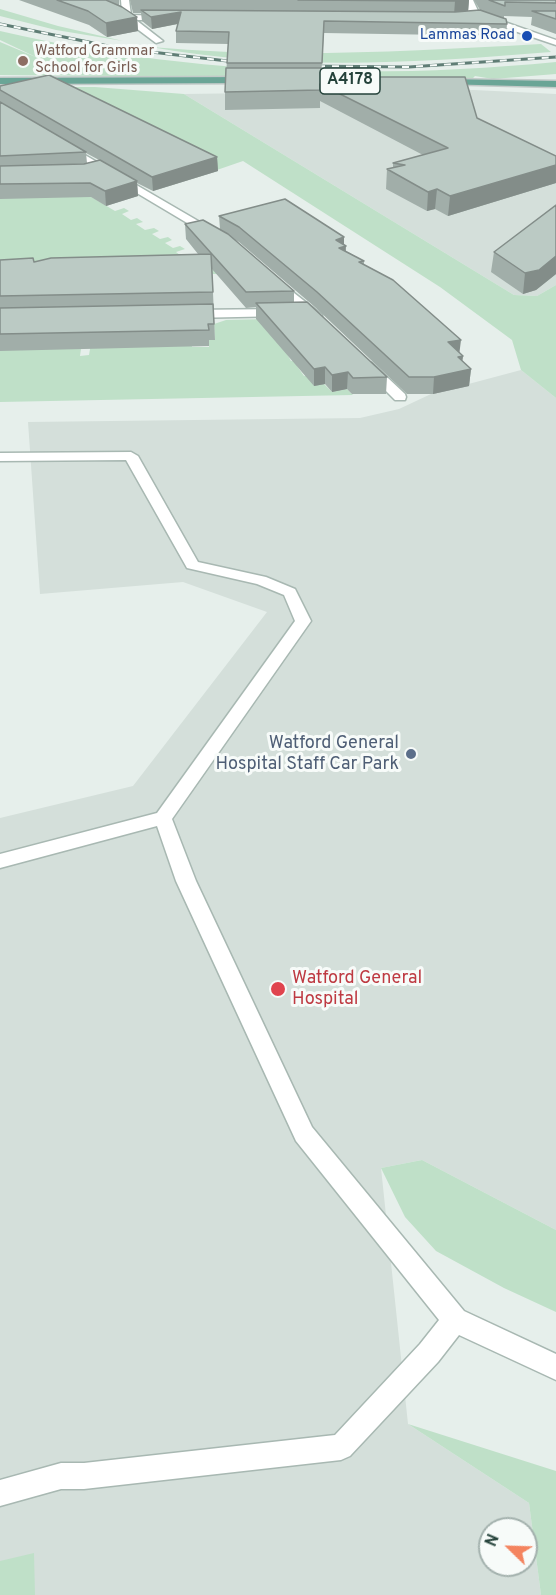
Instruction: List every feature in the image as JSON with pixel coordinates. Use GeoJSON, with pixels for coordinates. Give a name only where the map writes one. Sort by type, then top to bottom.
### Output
{"type":"FeatureCollection","features":[{"type":"Feature","properties":{"kind":"main road"},"geometry":{"type":"LineString","coordinates":[[0,81],[259,80]]}},
{"type":"Feature","properties":{"kind":"main road"},"geometry":{"type":"LineString","coordinates":[[438,82],[556,84]]}},
{"type":"Feature","properties":{"kind":"street"},"geometry":{"type":"LineString","coordinates":[[86,0],[127,17],[159,41]]}},
{"type":"Feature","properties":{"kind":"street"},"geometry":{"type":"LineString","coordinates":[[125,0],[127,17]]}},
{"type":"Feature","properties":{"kind":"street"},"geometry":{"type":"LineString","coordinates":[[469,0],[472,11],[480,16],[556,43]]}},
{"type":"Feature","properties":{"kind":"street"},"geometry":{"type":"LineString","coordinates":[[468,18],[480,16]]}},
{"type":"Feature","properties":{"kind":"street"},"geometry":{"type":"LineString","coordinates":[[127,17],[175,18]]}},
{"type":"Feature","properties":{"kind":"street"},"geometry":{"type":"LineString","coordinates":[[497,22],[516,20]]}},
{"type":"Feature","properties":{"kind":"street"},"geometry":{"type":"LineString","coordinates":[[52,139],[224,240]]}},
{"type":"Feature","properties":{"kind":"street"},"geometry":{"type":"LineString","coordinates":[[85,173],[103,169]]}},
{"type":"Feature","properties":{"kind":"street"},"geometry":{"type":"LineString","coordinates":[[268,275],[327,327]]}},
{"type":"Feature","properties":{"kind":"street"},"geometry":{"type":"LineString","coordinates":[[179,315],[311,312]]}},
{"type":"Feature","properties":{"kind":"street"},"geometry":{"type":"LineString","coordinates":[[360,358],[400,397]]}},
{"type":"Feature","properties":{"kind":"street"},"geometry":{"type":"LineString","coordinates":[[0,457],[131,456],[192,565],[261,580],[290,592],[303,621],[163,818],[0,861]]}},
{"type":"Feature","properties":{"kind":"street"},"geometry":{"type":"LineString","coordinates":[[163,818],[186,881],[304,1134],[455,1320],[556,1367]]}},
{"type":"Feature","properties":{"kind":"street"},"geometry":{"type":"LineString","coordinates":[[0,1493],[62,1476],[84,1476],[341,1447],[429,1353],[455,1320]]}},
{"type":"Feature","properties":{"kind":"shaded area"},"geometry":{"type":"Polygon","coordinates":[[[474,90],[556,94],[556,285],[537,296],[514,295],[184,94],[474,90]]]}},
{"type":"Feature","properties":{"kind":"shaded area","name":"Watford General Hospital"},"geometry":{"type":"Polygon","coordinates":[[[521,370],[556,398],[556,1230],[422,1160],[381,1168],[408,1424],[529,1503],[531,1517],[478,1517],[478,1577],[538,1577],[538,1572],[541,1595],[0,1595],[0,818],[133,786],[267,612],[183,582],[40,594],[28,422],[360,418],[399,409],[431,394],[521,370]]]}},
{"type":"Feature","properties":{"kind":"green space"},"geometry":{"type":"Polygon","coordinates":[[[0,9],[58,26],[123,41],[56,30],[0,16],[0,9]]]}},
{"type":"Feature","properties":{"kind":"green space"},"geometry":{"type":"Polygon","coordinates":[[[0,31],[138,57],[207,64],[276,69],[416,71],[556,62],[556,74],[493,79],[475,76],[472,79],[0,75],[0,42],[38,58],[0,40],[0,31]]]}},
{"type":"Feature","properties":{"kind":"green space"},"geometry":{"type":"Polygon","coordinates":[[[541,44],[551,52],[351,63],[250,59],[201,55],[151,47],[248,53],[297,53],[541,44]]]}},
{"type":"Feature","properties":{"kind":"green space"},"geometry":{"type":"Polygon","coordinates":[[[55,87],[95,87],[184,94],[514,295],[537,296],[556,285],[556,398],[521,370],[512,340],[440,287],[243,161],[214,171],[55,87]]]}},
{"type":"Feature","properties":{"kind":"green space"},"geometry":{"type":"Polygon","coordinates":[[[83,192],[115,211],[124,208],[129,211],[122,214],[131,220],[137,218],[143,222],[136,224],[145,230],[154,228],[159,231],[152,234],[160,239],[168,237],[172,240],[165,243],[173,248],[180,246],[185,249],[176,252],[185,259],[193,256],[220,274],[0,274],[0,198],[83,192]]]}},
{"type":"Feature","properties":{"kind":"green space"},"geometry":{"type":"Polygon","coordinates":[[[268,319],[291,361],[301,359],[297,366],[304,376],[314,374],[332,392],[347,389],[353,395],[0,402],[0,349],[81,349],[80,356],[89,355],[91,343],[191,341],[192,347],[209,347],[209,340],[215,340],[214,324],[226,320],[268,319]]]}},
{"type":"Feature","properties":{"kind":"green space"},"geometry":{"type":"Polygon","coordinates":[[[422,1160],[556,1230],[556,1312],[504,1288],[436,1251],[405,1217],[381,1168],[422,1160]]]}},
{"type":"Feature","properties":{"kind":"green space"},"geometry":{"type":"Polygon","coordinates":[[[408,1424],[556,1471],[556,1595],[541,1595],[538,1572],[538,1517],[531,1517],[529,1503],[408,1424]]]}},
{"type":"Feature","properties":{"kind":"green space"},"geometry":{"type":"Polygon","coordinates":[[[34,1553],[35,1595],[0,1595],[0,1561],[34,1553]]]}},
{"type":"Feature","properties":{"kind":"building"},"geometry":{"type":"Polygon","coordinates":[[[57,0],[106,0],[137,17],[106,23],[88,11],[57,0]]]}},
{"type":"Feature","properties":{"kind":"building"},"geometry":{"type":"Polygon","coordinates":[[[298,0],[463,0],[455,1],[298,0]]]}},
{"type":"Feature","properties":{"kind":"building"},"geometry":{"type":"Polygon","coordinates":[[[489,0],[556,0],[556,3],[505,2],[505,6],[489,0]]]}},
{"type":"Feature","properties":{"kind":"building"},"geometry":{"type":"Polygon","coordinates":[[[141,10],[455,12],[480,10],[506,19],[507,24],[324,21],[322,63],[227,63],[229,32],[176,31],[181,12],[151,17],[141,10]]]}},
{"type":"Feature","properties":{"kind":"building"},"geometry":{"type":"Polygon","coordinates":[[[532,11],[556,11],[556,19],[532,11]]]}},
{"type":"Feature","properties":{"kind":"building"},"geometry":{"type":"Polygon","coordinates":[[[226,68],[321,68],[321,77],[465,77],[477,118],[556,156],[556,165],[450,196],[437,189],[428,192],[387,169],[405,165],[393,163],[448,148],[320,84],[320,90],[225,92],[226,68]]]}},
{"type":"Feature","properties":{"kind":"building"},"geometry":{"type":"Polygon","coordinates":[[[49,75],[217,157],[152,177],[0,90],[0,86],[49,75]]]}},
{"type":"Feature","properties":{"kind":"building"},"geometry":{"type":"Polygon","coordinates":[[[0,102],[86,152],[0,156],[0,102]]]}},
{"type":"Feature","properties":{"kind":"building"},"geometry":{"type":"Polygon","coordinates":[[[100,160],[137,181],[105,191],[90,183],[0,184],[0,166],[84,164],[100,160]]]}},
{"type":"Feature","properties":{"kind":"building"},"geometry":{"type":"Polygon","coordinates":[[[285,199],[344,237],[336,240],[346,246],[339,248],[364,261],[359,262],[393,280],[461,340],[448,342],[463,356],[458,357],[471,369],[434,377],[409,377],[317,292],[239,227],[219,216],[285,199]]]}},
{"type":"Feature","properties":{"kind":"building"},"geometry":{"type":"Polygon","coordinates":[[[556,205],[556,256],[539,270],[525,273],[494,252],[556,205]]]}},
{"type":"Feature","properties":{"kind":"building"},"geometry":{"type":"Polygon","coordinates":[[[203,220],[228,234],[294,291],[246,292],[185,224],[203,220]]]}},
{"type":"Feature","properties":{"kind":"building"},"geometry":{"type":"Polygon","coordinates":[[[211,254],[213,292],[0,296],[0,260],[33,258],[34,262],[51,258],[211,254]]]}},
{"type":"Feature","properties":{"kind":"building"},"geometry":{"type":"Polygon","coordinates":[[[307,302],[387,377],[353,378],[348,372],[332,375],[325,367],[314,369],[256,303],[307,302]]]}},
{"type":"Feature","properties":{"kind":"building"},"geometry":{"type":"Polygon","coordinates":[[[213,304],[214,324],[208,324],[209,330],[0,334],[0,308],[213,304]]]}},
{"type":"Feature","properties":{"kind":"railway"},"geometry":{"type":"LineString","coordinates":[[0,24],[118,48],[244,63]]}},
{"type":"Feature","properties":{"kind":"railway"},"geometry":{"type":"LineString","coordinates":[[304,66],[409,67],[556,57]]}},
{"type":"Feature","properties":{"kind":"place","name":"Lammas Road"},"geometry":{"type":"Point","coordinates":[527,36]}},
{"type":"Feature","properties":{"kind":"place","name":"Watford Grammar School for Girls"},"geometry":{"type":"Point","coordinates":[23,61]}},
{"type":"Feature","properties":{"kind":"place","name":"Watford General Hospital Staff Car Park"},"geometry":{"type":"Point","coordinates":[411,754]}},
{"type":"Feature","properties":{"kind":"place","name":"Watford General Hospital"},"geometry":{"type":"Point","coordinates":[278,989]}}]}
